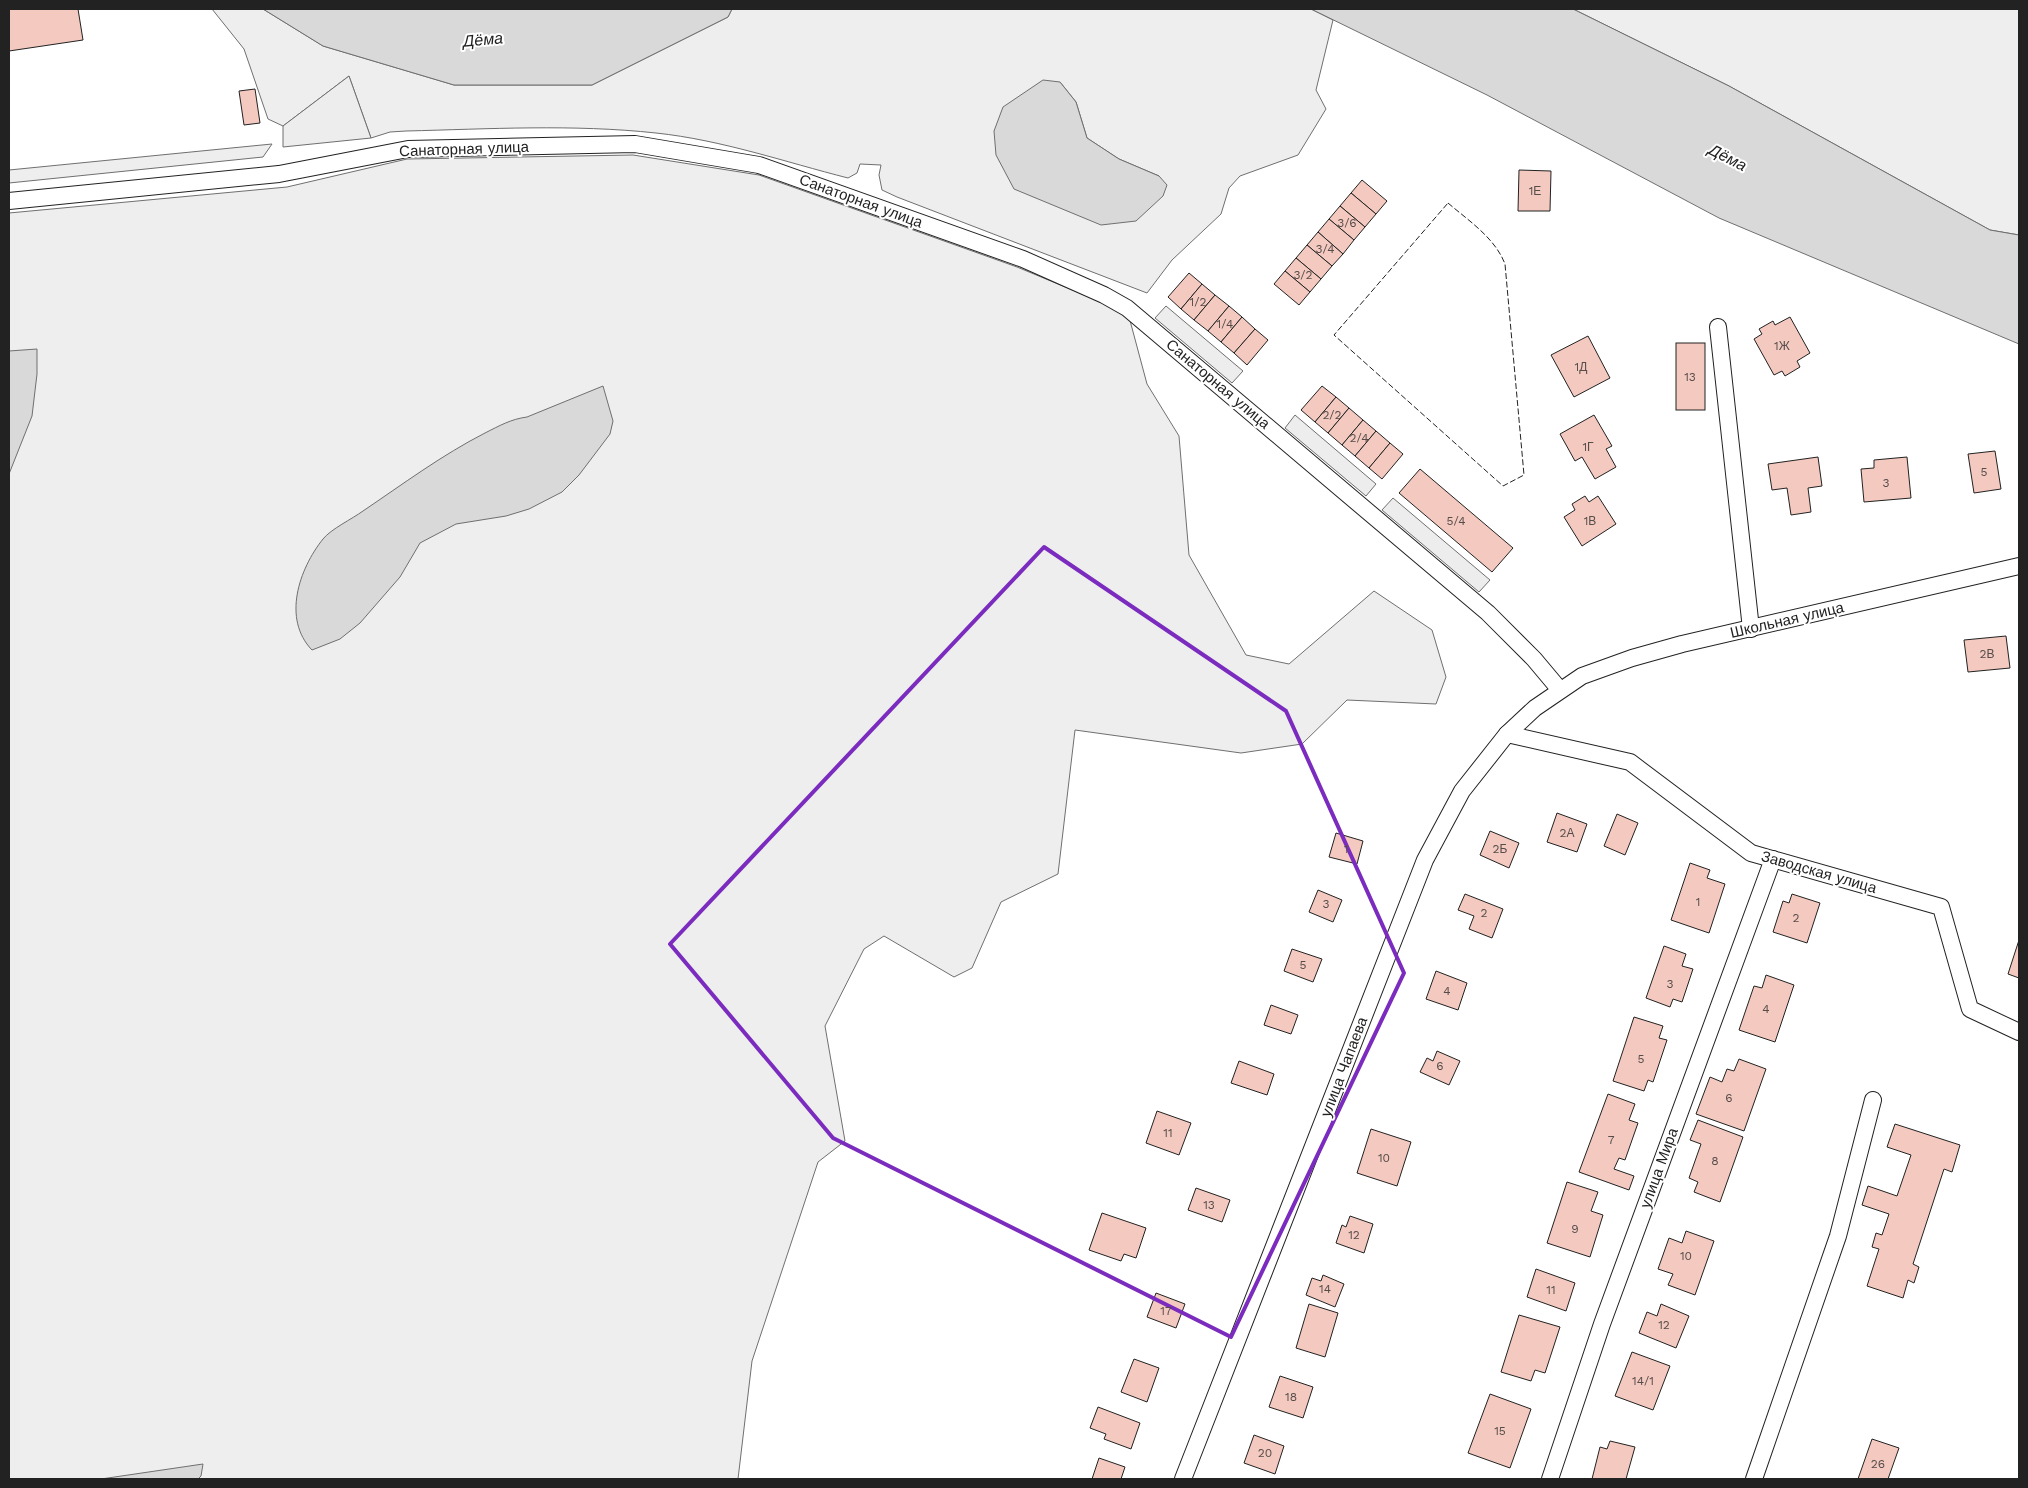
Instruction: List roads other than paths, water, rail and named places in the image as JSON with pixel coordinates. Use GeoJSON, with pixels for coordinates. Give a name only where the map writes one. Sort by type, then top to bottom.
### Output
{"type":"FeatureCollection","features":[{"type":"Feature","properties":{"kind":"street","name":"Санаторная улица"},"geometry":{"type":"LineString","coordinates":[[9,201],[278,174],[408,149],[635,144],[759,165],[1023,258],[1104,295],[1127,308],[1488,613],[1524,649],[1560,690]]}},
{"type":"Feature","properties":{"kind":"street"},"geometry":{"type":"LineString","coordinates":[[1718,327],[1751,628]]}},
{"type":"Feature","properties":{"kind":"street","name":"Школьная улица"},"geometry":{"type":"LineString","coordinates":[[1560,690],[1582,676],[1632,658],[1682,644],[2019,566]]}},
{"type":"Feature","properties":{"kind":"street","name":"улица Чапаева"},"geometry":{"type":"LineString","coordinates":[[1182,1479],[1425,860],[1462,791],[1507,734],[1535,708],[1560,690]]}},
{"type":"Feature","properties":{"kind":"street","name":"Заводская улица"},"geometry":{"type":"LineString","coordinates":[[1507,734],[1630,762],[1751,853],[1940,907],[1970,1009],[2019,1032]]}},
{"type":"Feature","properties":{"kind":"street","name":"улица Мира"},"geometry":{"type":"LineString","coordinates":[[1550,1479],[1602,1324],[1773,859]]}},
{"type":"Feature","properties":{"kind":"street"},"geometry":{"type":"LineString","coordinates":[[1754,1479],[1838,1236],[1873,1100]]}},
{"type":"Feature","properties":{"kind":"water","name":"Дёма"},"geometry":{"type":"Polygon","coordinates":[[[263,9],[732,9],[728,17],[592,85],[454,85],[323,46],[263,9]]]}},
{"type":"Feature","properties":{"kind":"water","name":"Дёма"},"geometry":{"type":"Polygon","coordinates":[[[1311,9],[1573,9],[1729,86],[1990,230],[2019,235],[2019,344],[1719,218],[1487,95],[1311,9]]]}},
{"type":"Feature","properties":{"kind":"water"},"geometry":{"type":"Polygon","coordinates":[[[1043,80],[1060,82],[1076,102],[1087,138],[1119,159],[1159,176],[1167,185],[1163,196],[1136,221],[1101,225],[1014,189],[996,155],[994,131],[1003,107],[1043,80]]]}},
{"type":"Feature","properties":{"kind":"water"},"geometry":{"type":"Polygon","coordinates":[[[37,349],[37,374],[32,416],[9,474],[9,351],[37,349]]]}},
{"type":"Feature","properties":{"kind":"water"},"geometry":{"type":"Polygon","coordinates":[[[603,386],[613,421],[610,434],[579,475],[562,492],[529,509],[506,516],[456,524],[420,543],[400,577],[360,623],[340,639],[312,650],[303,638],[298,624],[297,594],[301,579],[314,551],[327,535],[423,470],[485,433],[505,423],[527,417],[603,386]]]}},
{"type":"Feature","properties":{"kind":"water"},"geometry":{"type":"Polygon","coordinates":[[[203,1464],[201,1476],[198,1479],[101,1479],[203,1464]]]}}]}
